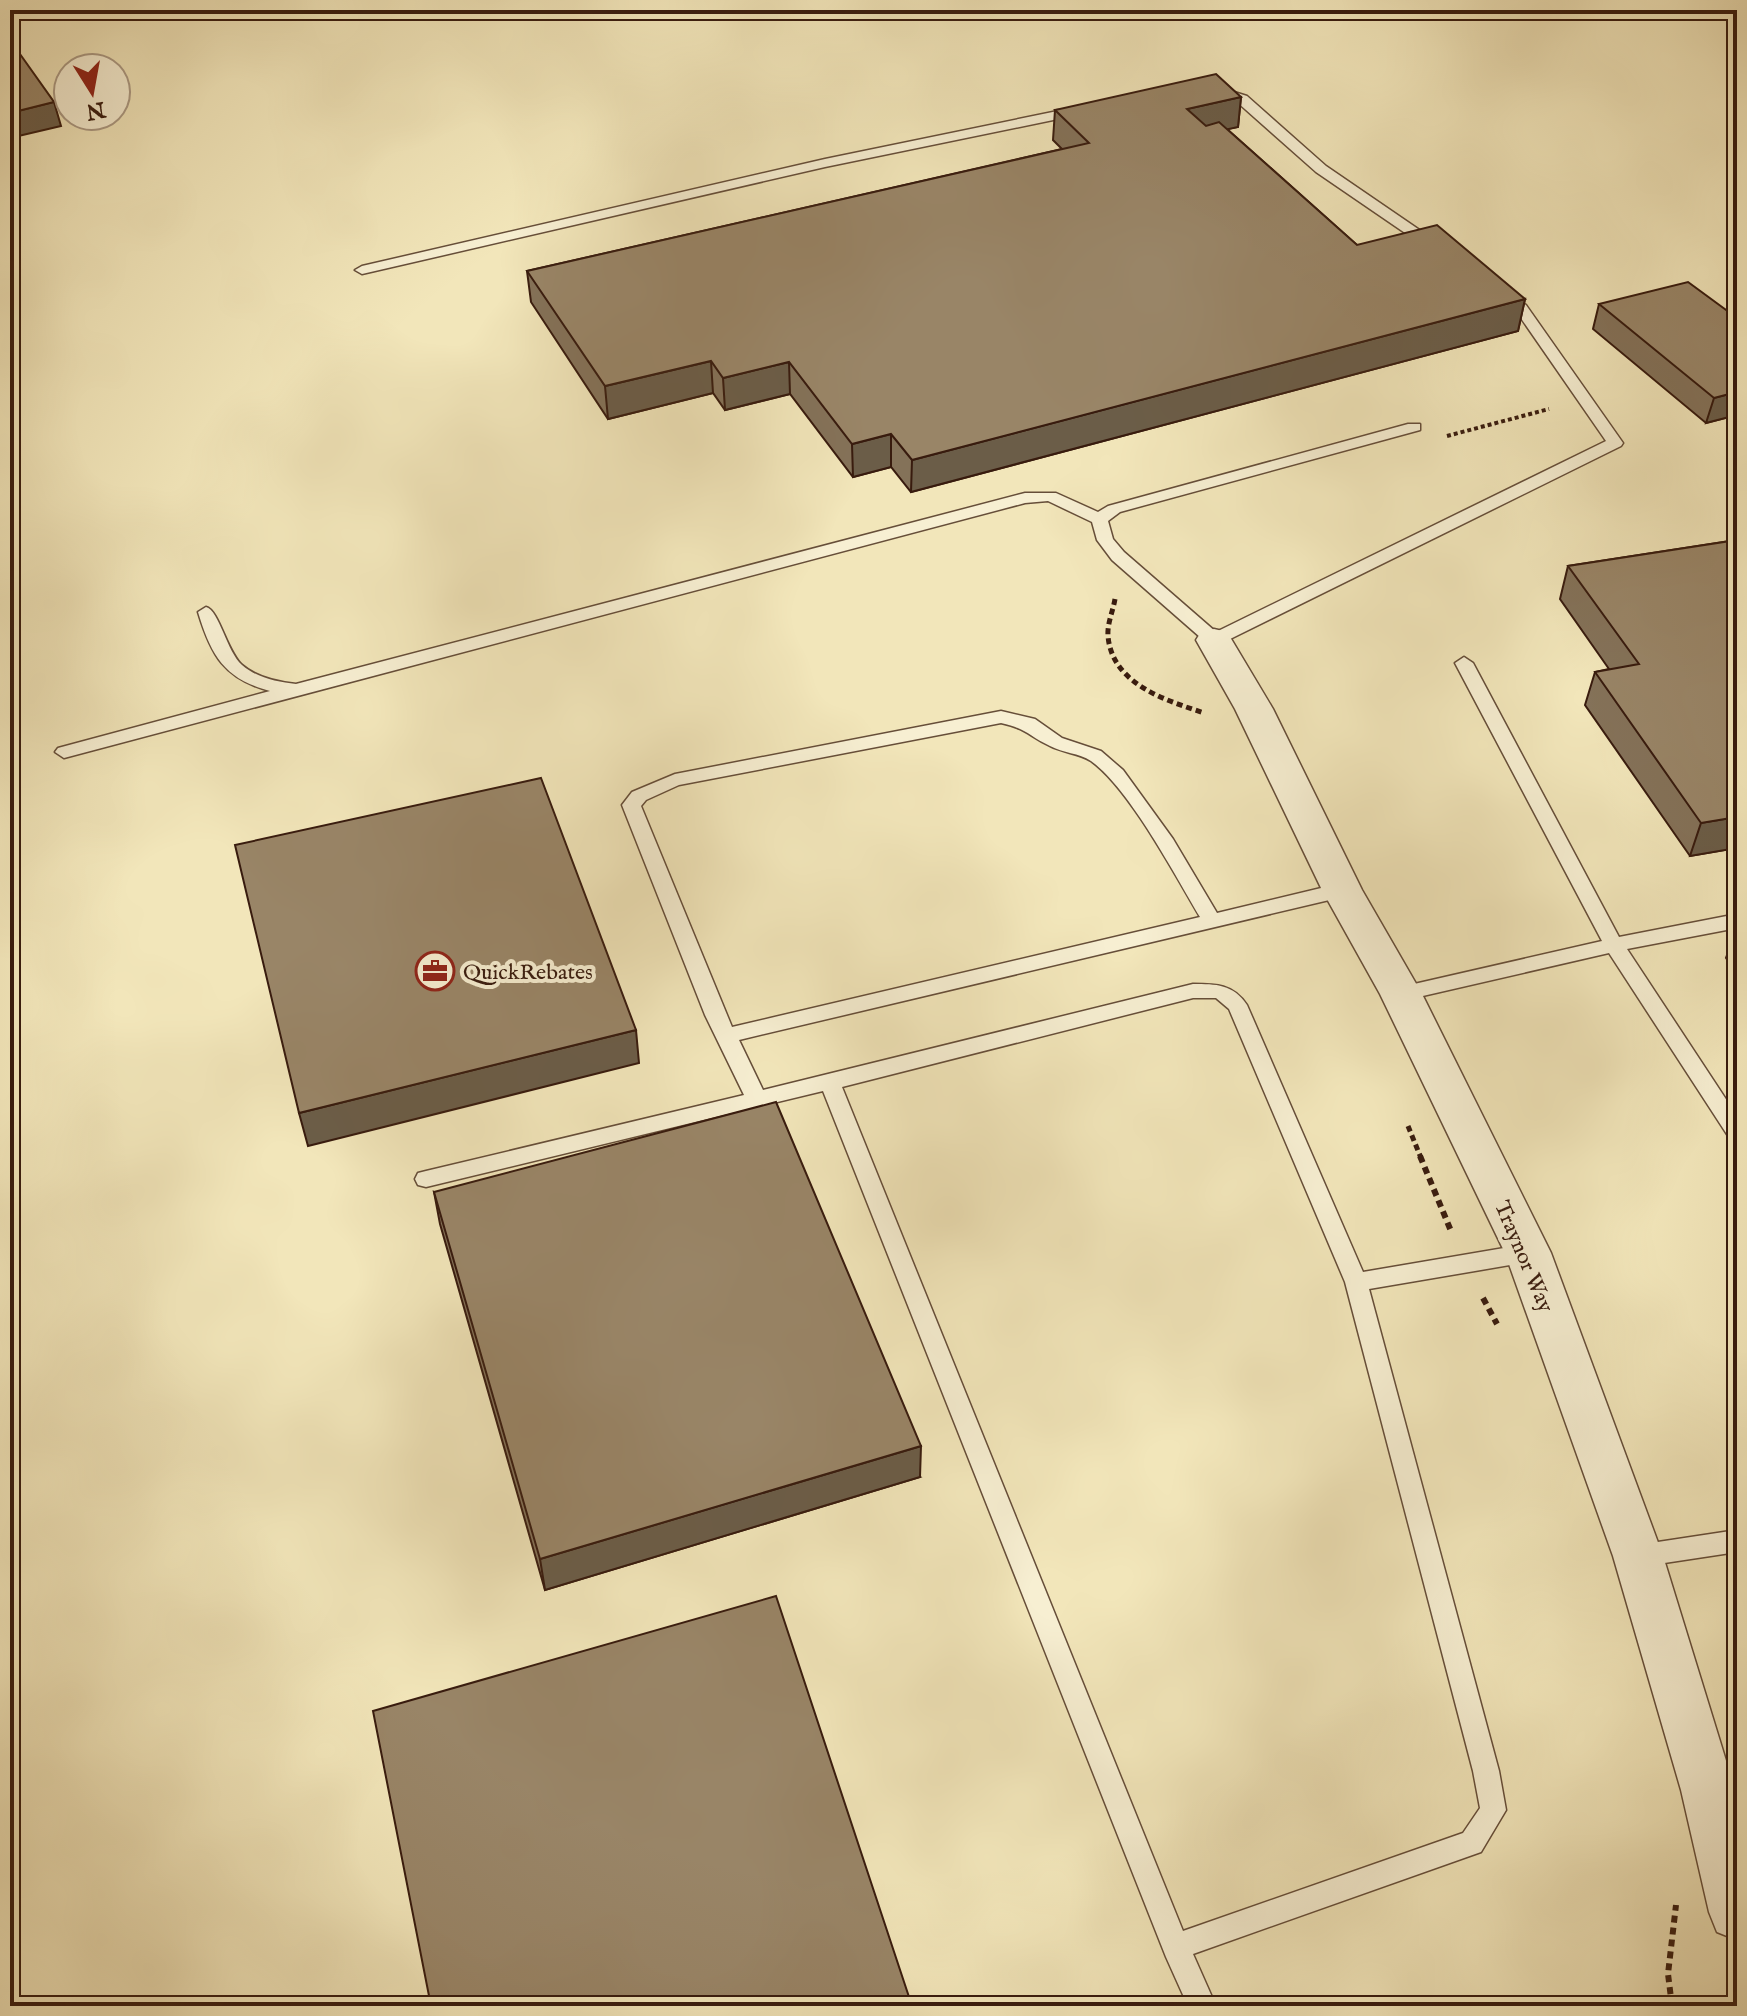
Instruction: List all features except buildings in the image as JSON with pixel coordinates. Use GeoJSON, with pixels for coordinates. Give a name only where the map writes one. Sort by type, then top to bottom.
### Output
{"type":"FeatureCollection","features":[{"type":"Feature","properties":{"kind":"street","name":"Traynor Way"},"geometry":{"type":"LineString","coordinates":[[1214,640],[1254,709],[1342,890],[1401,994],[1528,1253],[1638,1556],[1708,1790],[1737,1912]]}},
{"type":"Feature","properties":{"kind":"lane"},"geometry":{"type":"LineString","coordinates":[[1205,89],[1220,90],[1242,99],[1321,169],[1445,255]]}},
{"type":"Feature","properties":{"kind":"lane"},"geometry":{"type":"LineString","coordinates":[[362,270],[825,163],[1104,106]]}},
{"type":"Feature","properties":{"kind":"lane"},"geometry":{"type":"LineString","coordinates":[[64,752],[1039,495],[1050,496],[1099,519],[1105,540],[1118,556],[1214,640],[1615,443],[1521,308],[1483,281]]}},
{"type":"Feature","properties":{"kind":"lane"},"geometry":{"type":"LineString","coordinates":[[1099,519],[1114,509],[1414,427]]}},
{"type":"Feature","properties":{"kind":"lane"},"geometry":{"type":"LineString","coordinates":[[206,612],[222,656],[233,669],[270,687],[296,690]]}},
{"type":"Feature","properties":{"kind":"lane"},"geometry":{"type":"LineString","coordinates":[[1464,663],[1614,945],[1737,1133]]}},
{"type":"Feature","properties":{"kind":"lane"},"geometry":{"type":"LineString","coordinates":[[757,1100],[715,1015],[631,805],[639,796],[675,780],[1001,717],[1029,723],[1056,742],[1095,755],[1117,774],[1166,844],[1212,921]]}},
{"type":"Feature","properties":{"kind":"lane"},"geometry":{"type":"LineString","coordinates":[[727,1035],[1342,890]]}},
{"type":"Feature","properties":{"kind":"lane"},"geometry":{"type":"LineString","coordinates":[[1401,994],[1614,945],[1737,921]]}},
{"type":"Feature","properties":{"kind":"lane"},"geometry":{"type":"LineString","coordinates":[[426,1179],[1193,991],[1220,991],[1237,1005],[1356,1282],[1486,1771],[1493,1810],[1472,1843],[1176,1947]]}},
{"type":"Feature","properties":{"kind":"lane"},"geometry":{"type":"LineString","coordinates":[[830,1082],[1202,2006]]}},
{"type":"Feature","properties":{"kind":"lane"},"geometry":{"type":"LineString","coordinates":[[1356,1282],[1528,1253]]}},
{"type":"Feature","properties":{"kind":"lane"},"geometry":{"type":"LineString","coordinates":[[1638,1556],[1737,1541]]}},
{"type":"Feature","properties":{"kind":"path"},"geometry":{"type":"LineString","coordinates":[[1386,435],[1428,441],[1585,400]]}},
{"type":"Feature","properties":{"kind":"place","name":"QuickRebates"},"geometry":{"type":"Point","coordinates":[435,971]}}]}
